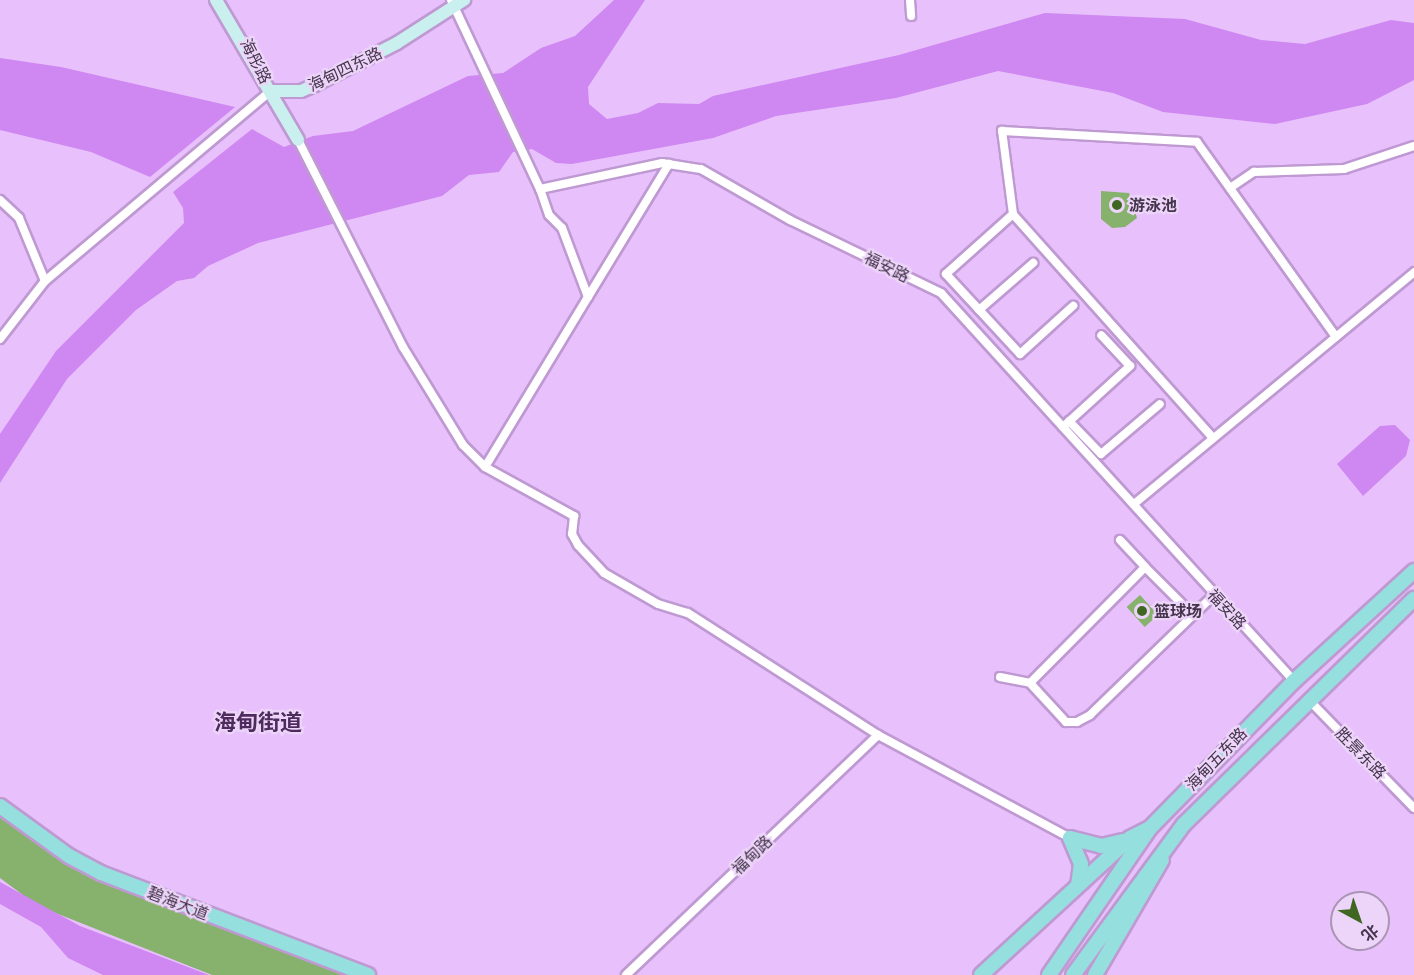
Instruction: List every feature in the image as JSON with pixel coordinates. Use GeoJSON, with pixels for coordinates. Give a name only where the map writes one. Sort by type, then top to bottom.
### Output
{"type":"FeatureCollection","features":[{"type":"Feature","properties":{"kind":"main road","name":"海彤路"},"geometry":{"type":"LineString","coordinates":[[216,0],[271,91]]}},
{"type":"Feature","properties":{"kind":"main road","name":"海彤路"},"geometry":{"type":"LineString","coordinates":[[222,0],[265,72],[271,91]]}},
{"type":"Feature","properties":{"kind":"main road","name":"海甸四东路"},"geometry":{"type":"LineString","coordinates":[[271,91],[349,60],[455,2]]}},
{"type":"Feature","properties":{"kind":"main road"},"geometry":{"type":"LineString","coordinates":[[271,91],[298,140]]}},
{"type":"Feature","properties":{"kind":"main road","name":"海甸五东路"},"geometry":{"type":"LineString","coordinates":[[1049,975],[1150,828],[1294,681],[1414,571]]}},
{"type":"Feature","properties":{"kind":"main road","name":"海甸五东路"},"geometry":{"type":"LineString","coordinates":[[1073,975],[1184,824],[1308,699],[1414,599]]}},
{"type":"Feature","properties":{"kind":"main road","name":"碧海大道"},"geometry":{"type":"LineString","coordinates":[[0,806],[55,847],[101,873],[368,975]]}},
{"type":"Feature","properties":{"kind":"main road","name":"碧海大道"},"geometry":{"type":"LineString","coordinates":[[0,813],[60,857],[101,878],[353,975]]}},
{"type":"Feature","properties":{"kind":"main road"},"geometry":{"type":"LineString","coordinates":[[1095,975],[1184,824]]}},
{"type":"Feature","properties":{"kind":"main road"},"geometry":{"type":"LineString","coordinates":[[1070,838],[1112,846],[1150,828]]}},
{"type":"Feature","properties":{"kind":"main road"},"geometry":{"type":"LineString","coordinates":[[1070,838],[1081,864],[1078,885]]}},
{"type":"Feature","properties":{"kind":"main road"},"geometry":{"type":"LineString","coordinates":[[981,975],[1130,838]]}},
{"type":"Feature","properties":{"kind":"street"},"geometry":{"type":"LineString","coordinates":[[910,0],[911,16]]}},
{"type":"Feature","properties":{"kind":"street"},"geometry":{"type":"LineString","coordinates":[[455,2],[482,69],[525,154],[549,215],[562,228],[588,297]]}},
{"type":"Feature","properties":{"kind":"street"},"geometry":{"type":"LineString","coordinates":[[0,339],[45,281],[271,91]]}},
{"type":"Feature","properties":{"kind":"street"},"geometry":{"type":"LineString","coordinates":[[1213,438],[1013,214],[1002,131],[1197,142],[1336,337]]}},
{"type":"Feature","properties":{"kind":"street"},"geometry":{"type":"LineString","coordinates":[[298,140],[344,224],[403,347],[463,445],[485,467],[574,516],[572,534],[578,545],[604,573],[658,604],[688,613],[878,735],[1070,838]]}},
{"type":"Feature","properties":{"kind":"street"},"geometry":{"type":"LineString","coordinates":[[1230,188],[1254,172],[1344,169],[1414,146]]}},
{"type":"Feature","properties":{"kind":"street"},"geometry":{"type":"LineString","coordinates":[[485,467],[669,164]]}},
{"type":"Feature","properties":{"kind":"street","name":"福安路"},"geometry":{"type":"LineString","coordinates":[[540,189],[669,164],[701,169],[790,220],[941,293],[1066,424],[1214,595],[1294,681]]}},
{"type":"Feature","properties":{"kind":"street"},"geometry":{"type":"LineString","coordinates":[[0,200],[19,218],[40,263],[45,281]]}},
{"type":"Feature","properties":{"kind":"street"},"geometry":{"type":"LineString","coordinates":[[1013,214],[946,274],[1020,354],[1073,306]]}},
{"type":"Feature","properties":{"kind":"street"},"geometry":{"type":"LineString","coordinates":[[40,263],[55,273]]}},
{"type":"Feature","properties":{"kind":"street"},"geometry":{"type":"LineString","coordinates":[[979,310],[1033,263]]}},
{"type":"Feature","properties":{"kind":"street"},"geometry":{"type":"LineString","coordinates":[[1134,504],[1413,275]]}},
{"type":"Feature","properties":{"kind":"street"},"geometry":{"type":"LineString","coordinates":[[1101,334],[1130,366],[1066,424],[1101,454],[1160,404]]}},
{"type":"Feature","properties":{"kind":"street"},"geometry":{"type":"LineString","coordinates":[[1120,540],[1192,614]]}},
{"type":"Feature","properties":{"kind":"street"},"geometry":{"type":"LineString","coordinates":[[1030,683],[1145,567]]}},
{"type":"Feature","properties":{"kind":"street"},"geometry":{"type":"LineString","coordinates":[[1000,677],[1030,683],[1066,722],[1077,722],[1090,716],[1214,595]]}},
{"type":"Feature","properties":{"kind":"street","name":"胜景东路"},"geometry":{"type":"LineString","coordinates":[[1308,699],[1414,808]]}},
{"type":"Feature","properties":{"kind":"street","name":"福甸路"},"geometry":{"type":"LineString","coordinates":[[626,975],[878,735]]}},
{"type":"Feature","properties":{"kind":"green space","name":"游泳池"},"geometry":{"type":"Polygon","coordinates":[[[1101,191],[1129,193],[1137,218],[1125,227],[1112,228],[1101,219],[1101,191]]]}},
{"type":"Feature","properties":{"kind":"green space","name":"篮球场"},"geometry":{"type":"Polygon","coordinates":[[[1140,595],[1158,615],[1145,627],[1127,607],[1140,595]]]}},
{"type":"Feature","properties":{"kind":"green space"},"geometry":{"type":"Polygon","coordinates":[[[0,812],[75,865],[353,975],[212,975],[38,906],[0,878],[0,812]]]}},
{"type":"Feature","properties":{"kind":"shaded area"},"geometry":{"type":"Polygon","coordinates":[[[614,0],[645,0],[588,87],[589,104],[607,119],[638,113],[658,103],[699,104],[713,96],[899,55],[1045,13],[1185,19],[1261,40],[1305,44],[1391,20],[1414,23],[1414,80],[1367,104],[1275,124],[1163,112],[1113,93],[998,71],[896,98],[776,116],[713,138],[572,164],[556,163],[532,149],[513,152],[499,172],[469,175],[442,196],[258,243],[208,266],[194,278],[177,281],[136,310],[67,379],[0,483],[0,434],[56,351],[184,223],[183,208],[173,192],[252,129],[284,147],[313,136],[353,131],[468,76],[503,73],[541,48],[575,36],[614,0]]]}},
{"type":"Feature","properties":{"kind":"shaded area"},"geometry":{"type":"Polygon","coordinates":[[[0,58],[61,67],[235,107],[150,177],[91,152],[0,130],[0,58]]]}},
{"type":"Feature","properties":{"kind":"shaded area"},"geometry":{"type":"Polygon","coordinates":[[[1395,425],[1410,440],[1406,456],[1363,496],[1337,464],[1380,426],[1395,425]]]}},
{"type":"Feature","properties":{"kind":"shaded area"},"geometry":{"type":"Polygon","coordinates":[[[0,882],[80,926],[209,975],[103,975],[68,958],[41,927],[0,904],[0,882]]]}},
{"type":"Feature","properties":{"kind":"place","name":"游泳池"},"geometry":{"type":"Point","coordinates":[1117,205]}},
{"type":"Feature","properties":{"kind":"place","name":"篮球场"},"geometry":{"type":"Point","coordinates":[1142,611]}},
{"type":"Feature","properties":{"kind":"district","name":"海甸街道"},"geometry":{"type":"Point","coordinates":[258,722]}}]}
